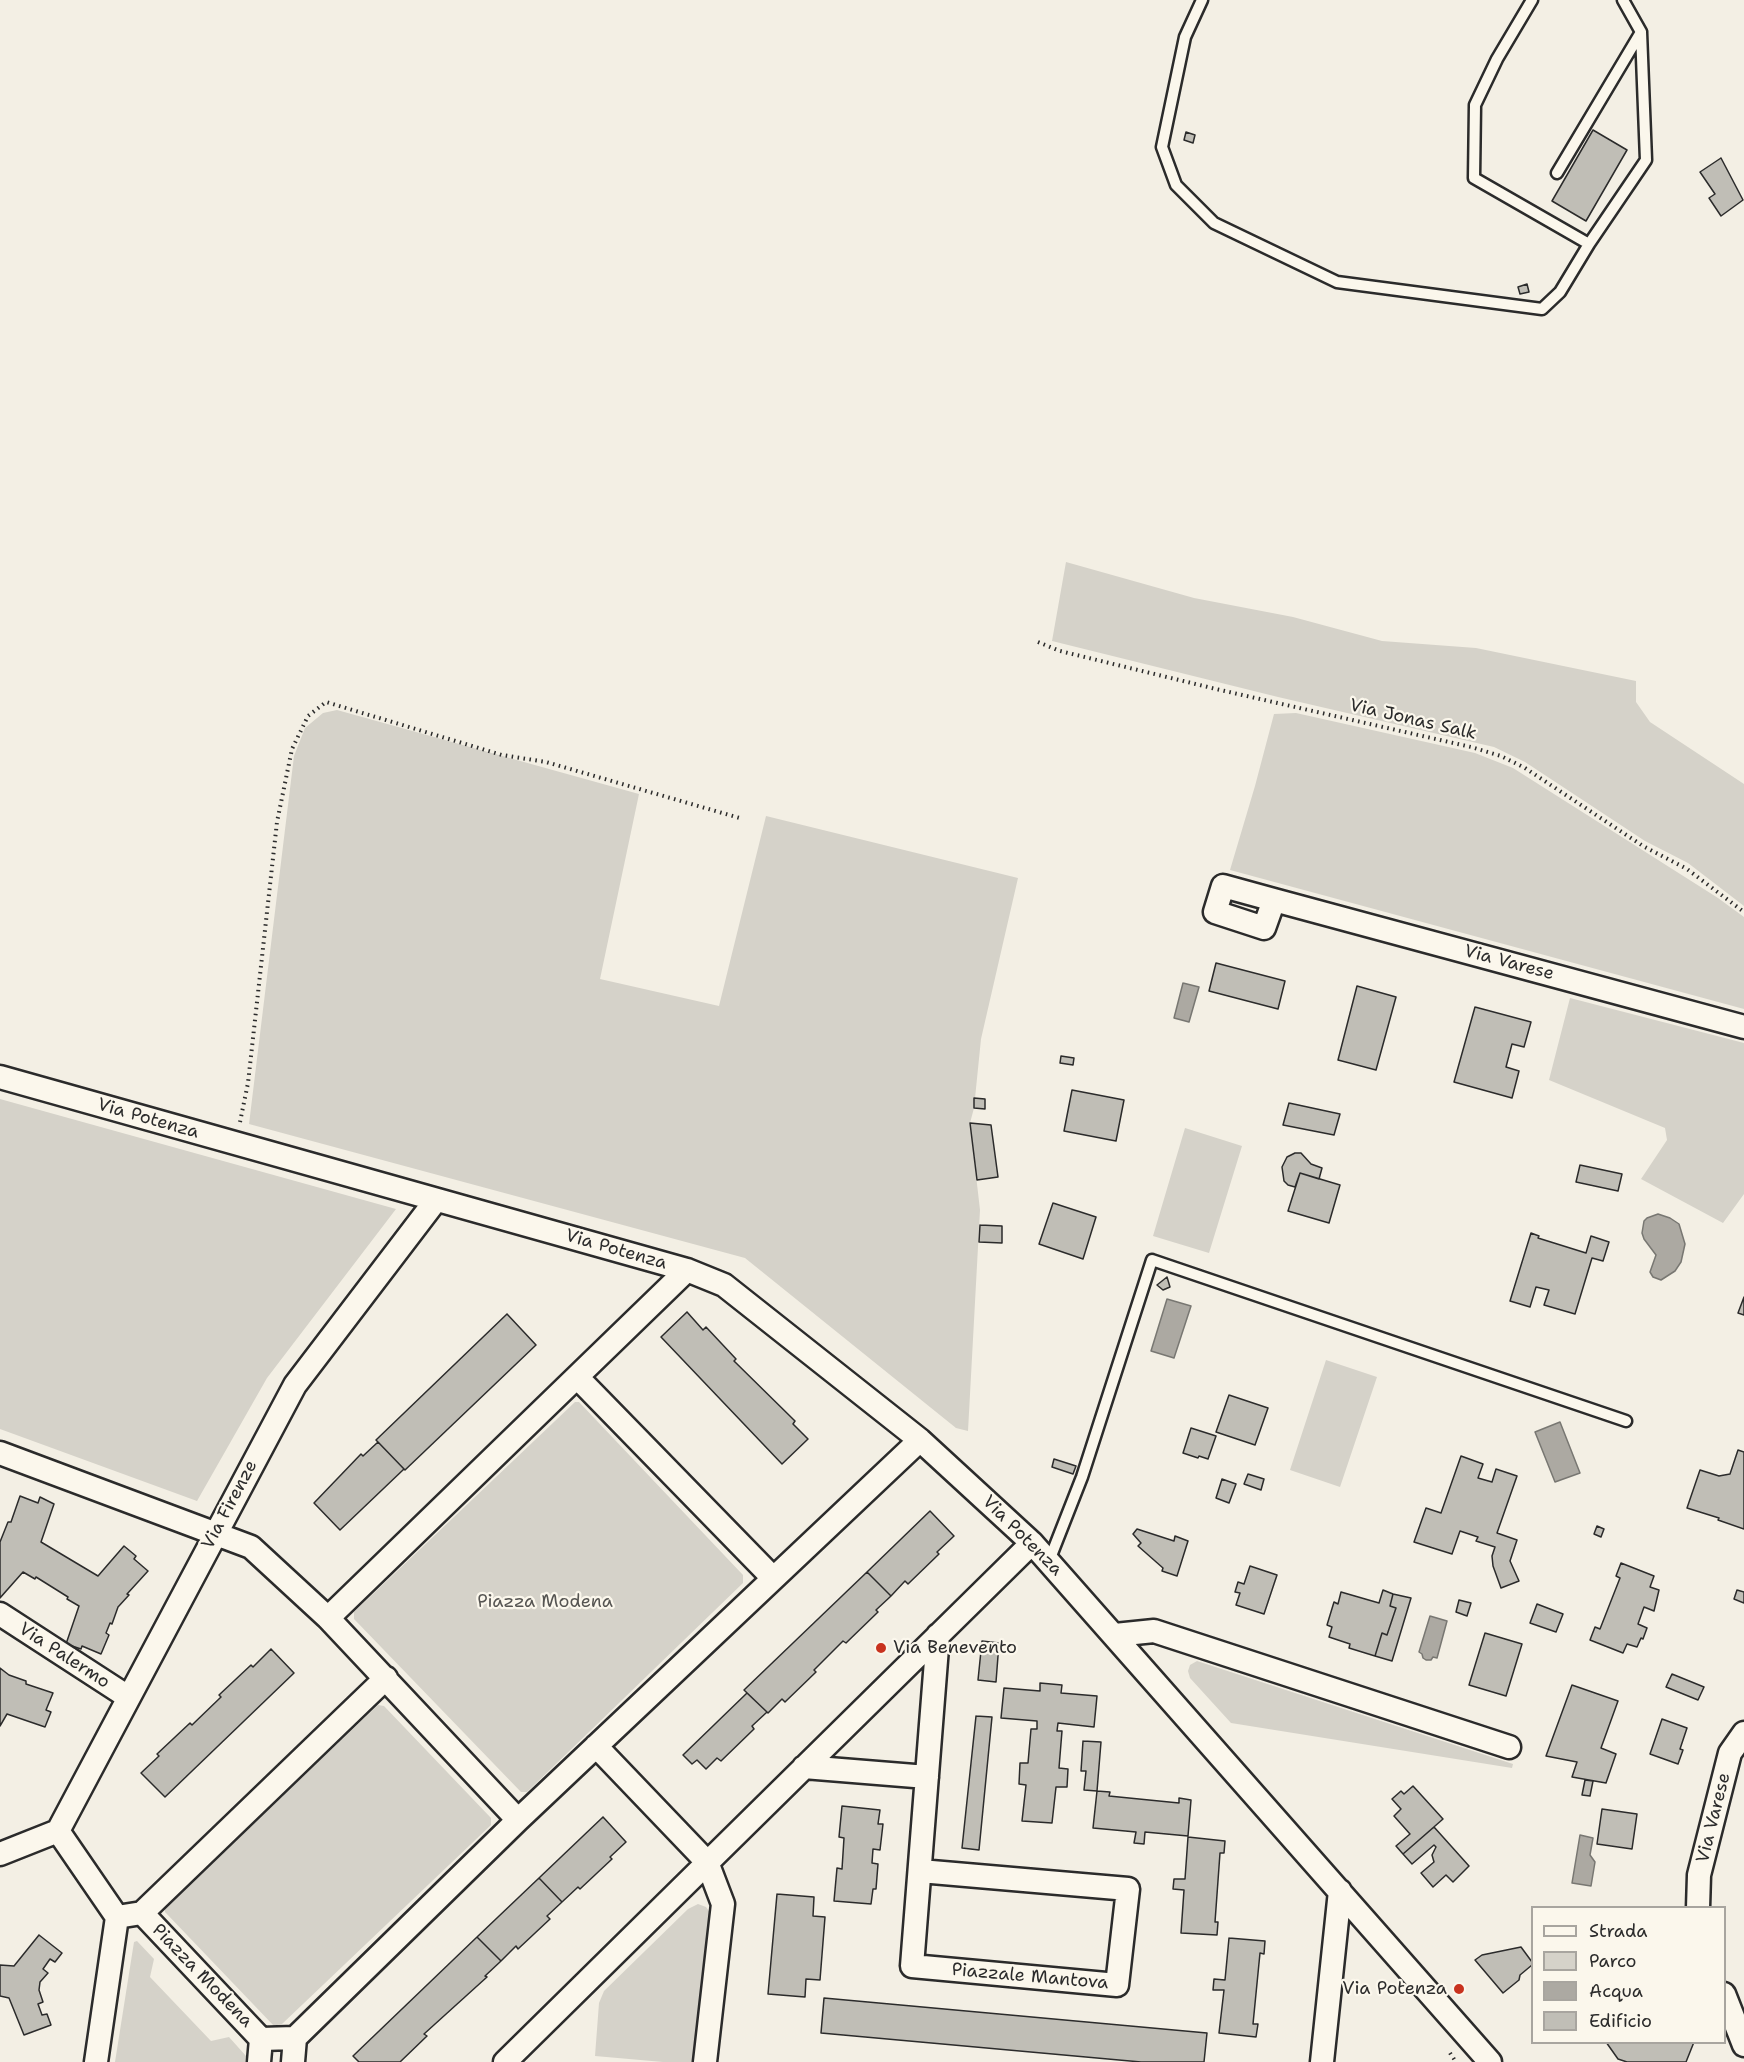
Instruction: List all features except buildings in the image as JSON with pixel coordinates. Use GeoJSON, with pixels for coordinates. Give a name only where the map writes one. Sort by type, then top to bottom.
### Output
{"type":"FeatureCollection","features":[{"type":"Feature","properties":{"kind":"street","name":"Via Varese"},"geometry":{"type":"LineString","coordinates":[[1274,900],[1744,1027]]}},
{"type":"Feature","properties":{"kind":"street","name":"Via Potenza"},"geometry":{"type":"LineString","coordinates":[[0,1077],[687,1270],[724,1285],[920,1440],[1032,1542],[1485,2059]]}},
{"type":"Feature","properties":{"kind":"street","name":"Via Firenze"},"geometry":{"type":"LineString","coordinates":[[58,1831],[295,1384],[436,1200]]}},
{"type":"Feature","properties":{"kind":"street"},"geometry":{"type":"LineString","coordinates":[[328,1618],[687,1270]]}},
{"type":"Feature","properties":{"kind":"street"},"geometry":{"type":"LineString","coordinates":[[577,1377],[773,1578]]}},
{"type":"Feature","properties":{"kind":"street"},"geometry":{"type":"LineString","coordinates":[[293,2062],[295,2038],[518,1820],[920,1440]]}},
{"type":"Feature","properties":{"kind":"street"},"geometry":{"type":"LineString","coordinates":[[0,1454],[251,1547],[328,1618],[518,1820]]}},
{"type":"Feature","properties":{"kind":"street"},"geometry":{"type":"LineString","coordinates":[[505,2062],[1032,1542]]}},
{"type":"Feature","properties":{"kind":"street","name":"Via Palermo"},"geometry":{"type":"LineString","coordinates":[[0,1614],[128,1697]]}},
{"type":"Feature","properties":{"kind":"street"},"geometry":{"type":"LineString","coordinates":[[1115,1635],[1154,1630],[1509,1747]]}},
{"type":"Feature","properties":{"kind":"street","name":"Piazzale Mantova"},"geometry":{"type":"LineString","coordinates":[[920,1871],[1128,1889],[1117,1985],[912,1966],[938,1635]]}},
{"type":"Feature","properties":{"kind":"street","name":"Piazza Modena"},"geometry":{"type":"LineString","coordinates":[[117,1917],[142,1913],[386,1678]]}},
{"type":"Feature","properties":{"kind":"street","name":"Via Varese"},"geometry":{"type":"LineString","coordinates":[[1698,1906],[1700,1875],[1730,1753],[1744,1733]]}},
{"type":"Feature","properties":{"kind":"street"},"geometry":{"type":"LineString","coordinates":[[596,1746],[707,1862],[723,1904],[705,2062]]}},
{"type":"Feature","properties":{"kind":"street"},"geometry":{"type":"LineString","coordinates":[[804,1767],[927,1778]]}},
{"type":"Feature","properties":{"kind":"street"},"geometry":{"type":"LineString","coordinates":[[0,1854],[58,1831],[117,1917],[96,2062]]}},
{"type":"Feature","properties":{"kind":"street"},"geometry":{"type":"LineString","coordinates":[[1322,2062],[1340,1891]]}},
{"type":"Feature","properties":{"kind":"street","name":"Piazza Modena"},"geometry":{"type":"LineString","coordinates":[[142,1913],[261,2039],[295,2038]]}},
{"type":"Feature","properties":{"kind":"street"},"geometry":{"type":"LineString","coordinates":[[1726,1997],[1744,2045]]}},
{"type":"Feature","properties":{"kind":"street","name":"Piazza Modena"},"geometry":{"type":"LineString","coordinates":[[259,2062],[261,2039]]}},
{"type":"Feature","properties":{"kind":"lane"},"geometry":{"type":"LineString","coordinates":[[1202,0],[1185,38],[1162,147],[1176,185],[1214,223],[1337,282],[1542,309],[1560,292],[1589,244],[1646,160],[1641,32],[1623,0]]}},
{"type":"Feature","properties":{"kind":"lane"},"geometry":{"type":"LineString","coordinates":[[1532,0],[1497,59],[1475,105],[1474,178],[1589,244]]}},
{"type":"Feature","properties":{"kind":"lane"},"geometry":{"type":"LineString","coordinates":[[1557,173],[1641,32]]}},
{"type":"Feature","properties":{"kind":"lane"},"geometry":{"type":"LineString","coordinates":[[1049,1561],[1082,1477],[1152,1260],[1626,1421]]}},
{"type":"Feature","properties":{"kind":"path","name":"Via Jonas Salk"},"geometry":{"type":"LineString","coordinates":[[1038,642],[1060,651],[1216,690],[1471,747],[1501,756],[1525,768],[1643,846],[1687,869],[1744,912]]}},
{"type":"Feature","properties":{"kind":"path"},"geometry":{"type":"LineString","coordinates":[[236,1144],[248,1083],[277,822],[283,791],[292,749],[308,716],[326,702],[502,755],[546,762],[743,819]]}},
{"type":"Feature","properties":{"kind":"path"},"geometry":{"type":"LineString","coordinates":[[1449,2051],[1456,2062]]}},
{"type":"Feature","properties":{"kind":"green space"},"geometry":{"type":"Polygon","coordinates":[[[1066,562],[1194,598],[1293,617],[1382,641],[1476,648],[1636,681],[1636,702],[1650,722],[1744,784],[1744,906],[1688,863],[1645,841],[1525,762],[1494,747],[1052,641],[1066,562]]]}},
{"type":"Feature","properties":{"kind":"green space"},"geometry":{"type":"Polygon","coordinates":[[[337,710],[639,794],[600,979],[719,1006],[766,816],[1018,878],[981,1039],[974,1108],[970,1123],[980,1210],[968,1431],[956,1428],[745,1258],[249,1124],[294,756],[305,728],[323,713],[337,710]]]}},
{"type":"Feature","properties":{"kind":"green space"},"geometry":{"type":"Polygon","coordinates":[[[1296,713],[1475,753],[1513,768],[1718,898],[1744,917],[1744,1009],[1230,870],[1274,714],[1296,713]]]}},
{"type":"Feature","properties":{"kind":"green space"},"geometry":{"type":"Polygon","coordinates":[[[1570,998],[1744,1043],[1744,1194],[1723,1223],[1641,1179],[1667,1140],[1665,1128],[1549,1080],[1570,998]]]}},
{"type":"Feature","properties":{"kind":"green space"},"geometry":{"type":"Polygon","coordinates":[[[0,1099],[396,1209],[267,1378],[197,1501],[0,1429],[0,1099]]]}},
{"type":"Feature","properties":{"kind":"green space"},"geometry":{"type":"Polygon","coordinates":[[[1185,1128],[1242,1146],[1209,1253],[1153,1236],[1185,1128]]]}},
{"type":"Feature","properties":{"kind":"green space"},"geometry":{"type":"Polygon","coordinates":[[[1326,1360],[1377,1377],[1340,1487],[1290,1470],[1326,1360]]]}},
{"type":"Feature","properties":{"kind":"green space","name":"Piazza Modena"},"geometry":{"type":"Polygon","coordinates":[[[575,1402],[579,1402],[743,1575],[743,1583],[527,1792],[521,1792],[354,1619],[354,1612],[575,1402]]]}},
{"type":"Feature","properties":{"kind":"green space"},"geometry":{"type":"Polygon","coordinates":[[[1197,1661],[1513,1764],[1512,1768],[1231,1723],[1190,1678],[1188,1671],[1190,1665],[1197,1661]]]}},
{"type":"Feature","properties":{"kind":"green space"},"geometry":{"type":"Polygon","coordinates":[[[378,1705],[384,1706],[491,1818],[491,1825],[282,2024],[274,2026],[165,1912],[165,1908],[378,1705]]]}},
{"type":"Feature","properties":{"kind":"green space"},"geometry":{"type":"Polygon","coordinates":[[[698,1904],[706,1907],[711,1914],[697,2062],[663,2062],[595,2056],[599,2003],[604,1991],[688,1909],[698,1904]]]}},
{"type":"Feature","properties":{"kind":"green space"},"geometry":{"type":"Polygon","coordinates":[[[137,1941],[154,1959],[150,1977],[211,2041],[229,2037],[246,2056],[245,2062],[115,2062],[134,1942],[137,1941]]]}},
{"type":"Feature","properties":{"kind":"water"},"geometry":{"type":"Polygon","coordinates":[[[1183,983],[1199,987],[1189,1022],[1174,1018],[1183,983]]]}},
{"type":"Feature","properties":{"kind":"water"},"geometry":{"type":"Polygon","coordinates":[[[1658,1214],[1679,1224],[1685,1244],[1681,1262],[1675,1271],[1661,1280],[1653,1277],[1650,1272],[1656,1255],[1642,1233],[1644,1221],[1658,1214]]]}},
{"type":"Feature","properties":{"kind":"water"},"geometry":{"type":"Polygon","coordinates":[[[1167,1299],[1191,1306],[1174,1358],[1151,1351],[1167,1299]]]}},
{"type":"Feature","properties":{"kind":"water"},"geometry":{"type":"Polygon","coordinates":[[[1560,1422],[1580,1473],[1555,1482],[1535,1432],[1560,1422]]]}},
{"type":"Feature","properties":{"kind":"water"},"geometry":{"type":"Polygon","coordinates":[[[1430,1616],[1447,1621],[1437,1658],[1426,1660],[1419,1652],[1430,1616]]]}},
{"type":"Feature","properties":{"kind":"water"},"geometry":{"type":"Polygon","coordinates":[[[1580,1835],[1593,1838],[1590,1855],[1595,1862],[1591,1886],[1572,1883],[1580,1835]]]}},
{"type":"Feature","properties":{"kind":"place","name":"Via Benevento"},"geometry":{"type":"Point","coordinates":[881,1648]}},
{"type":"Feature","properties":{"kind":"place","name":"Via Potenza"},"geometry":{"type":"Point","coordinates":[1459,1989]}}]}
